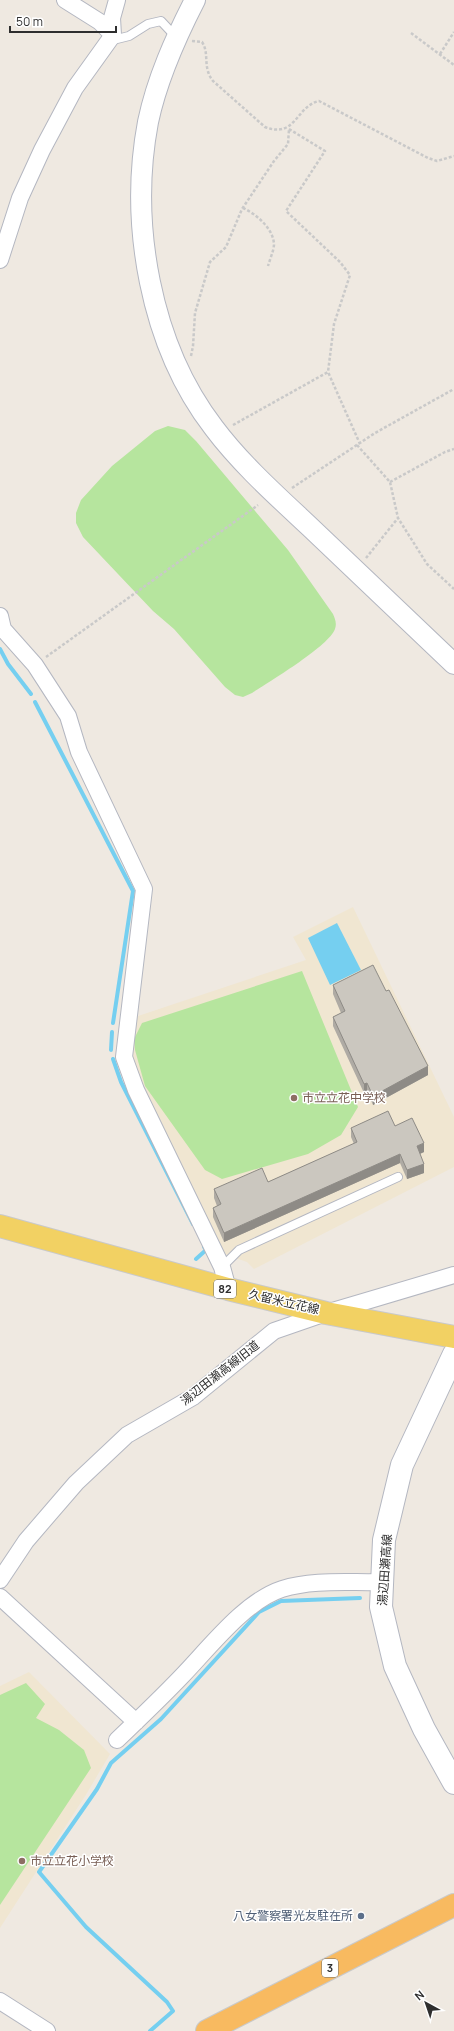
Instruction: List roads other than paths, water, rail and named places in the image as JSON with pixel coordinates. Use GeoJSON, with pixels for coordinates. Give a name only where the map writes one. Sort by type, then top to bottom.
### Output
{"type":"FeatureCollection","features":[{"type":"Feature","properties":{"kind":"highway","name":"3"},"geometry":{"type":"LineString","coordinates":[[207,2031],[454,1905]]}},
{"type":"Feature","properties":{"kind":"main road","name":"久留米立花線"},"geometry":{"type":"LineString","coordinates":[[0,1226],[228,1289],[326,1313],[454,1337]]}},
{"type":"Feature","properties":{"kind":"main road","name":"湯辺田瀬高線"},"geometry":{"type":"LineString","coordinates":[[454,1354],[402,1466],[384,1540],[381,1607],[395,1666],[424,1729],[454,1783]]}},
{"type":"Feature","properties":{"kind":"street"},"geometry":{"type":"LineString","coordinates":[[0,260],[4,234],[57,121],[75,88],[111,38],[106,20],[117,0]]}},
{"type":"Feature","properties":{"kind":"street"},"geometry":{"type":"LineString","coordinates":[[195,0],[176,38],[165,65],[149,122],[142,173],[144,240],[149,281],[159,319],[177,367],[193,398],[214,428],[278,497],[454,664]]}},
{"type":"Feature","properties":{"kind":"street"},"geometry":{"type":"LineString","coordinates":[[69,2],[106,20]]}},
{"type":"Feature","properties":{"kind":"street"},"geometry":{"type":"LineString","coordinates":[[0,616],[3,630],[34,665],[68,716],[79,752],[144,889],[124,1058],[136,1090],[222,1267],[228,1289]]}},
{"type":"Feature","properties":{"kind":"street","name":"湯辺田瀬高線旧道"},"geometry":{"type":"LineString","coordinates":[[0,1580],[26,1541],[76,1483],[127,1435],[193,1397],[274,1331],[326,1313],[454,1275]]}},
{"type":"Feature","properties":{"kind":"street"},"geometry":{"type":"LineString","coordinates":[[117,1740],[246,1610],[262,1598],[282,1589],[302,1584],[382,1582]]}},
{"type":"Feature","properties":{"kind":"street"},"geometry":{"type":"LineString","coordinates":[[0,1597],[136,1722]]}},
{"type":"Feature","properties":{"kind":"street"},"geometry":{"type":"LineString","coordinates":[[0,2001],[47,2031]]}},
{"type":"Feature","properties":{"kind":"lane"},"geometry":{"type":"LineString","coordinates":[[111,38],[129,36],[155,21],[161,21],[176,38]]}},
{"type":"Feature","properties":{"kind":"lane"},"geometry":{"type":"LineString","coordinates":[[222,1267],[239,1250],[398,1177]]}},
{"type":"Feature","properties":{"kind":"water"},"geometry":{"type":"Polygon","coordinates":[[[337,923],[361,970],[330,985],[308,938],[337,923]]]}},
{"type":"Feature","properties":{"kind":"waterway"},"geometry":{"type":"LineString","coordinates":[[0,649],[8,664],[31,694]]}},
{"type":"Feature","properties":{"kind":"waterway"},"geometry":{"type":"LineString","coordinates":[[35,702],[133,891],[113,1023]]}},
{"type":"Feature","properties":{"kind":"waterway"},"geometry":{"type":"LineString","coordinates":[[111,1050],[112,1032]]}},
{"type":"Feature","properties":{"kind":"waterway"},"geometry":{"type":"LineString","coordinates":[[113,1059],[121,1082],[193,1224]]}},
{"type":"Feature","properties":{"kind":"waterway"},"geometry":{"type":"LineString","coordinates":[[196,1259],[206,1250],[204,1247]]}},
{"type":"Feature","properties":{"kind":"waterway"},"geometry":{"type":"LineString","coordinates":[[150,2031],[173,2011],[167,2002],[86,1927],[39,1872],[97,1789],[111,1763],[161,1719],[259,1612],[281,1601],[360,1598]]}},
{"type":"Feature","properties":{"kind":"place","name":"市立立花中学校"},"geometry":{"type":"Point","coordinates":[294,1098]}},
{"type":"Feature","properties":{"kind":"place","name":"市立立花小学校"},"geometry":{"type":"Point","coordinates":[22,1861]}},
{"type":"Feature","properties":{"kind":"place","name":"八女警察署光友駐在所"},"geometry":{"type":"Point","coordinates":[361,1916]}}]}
